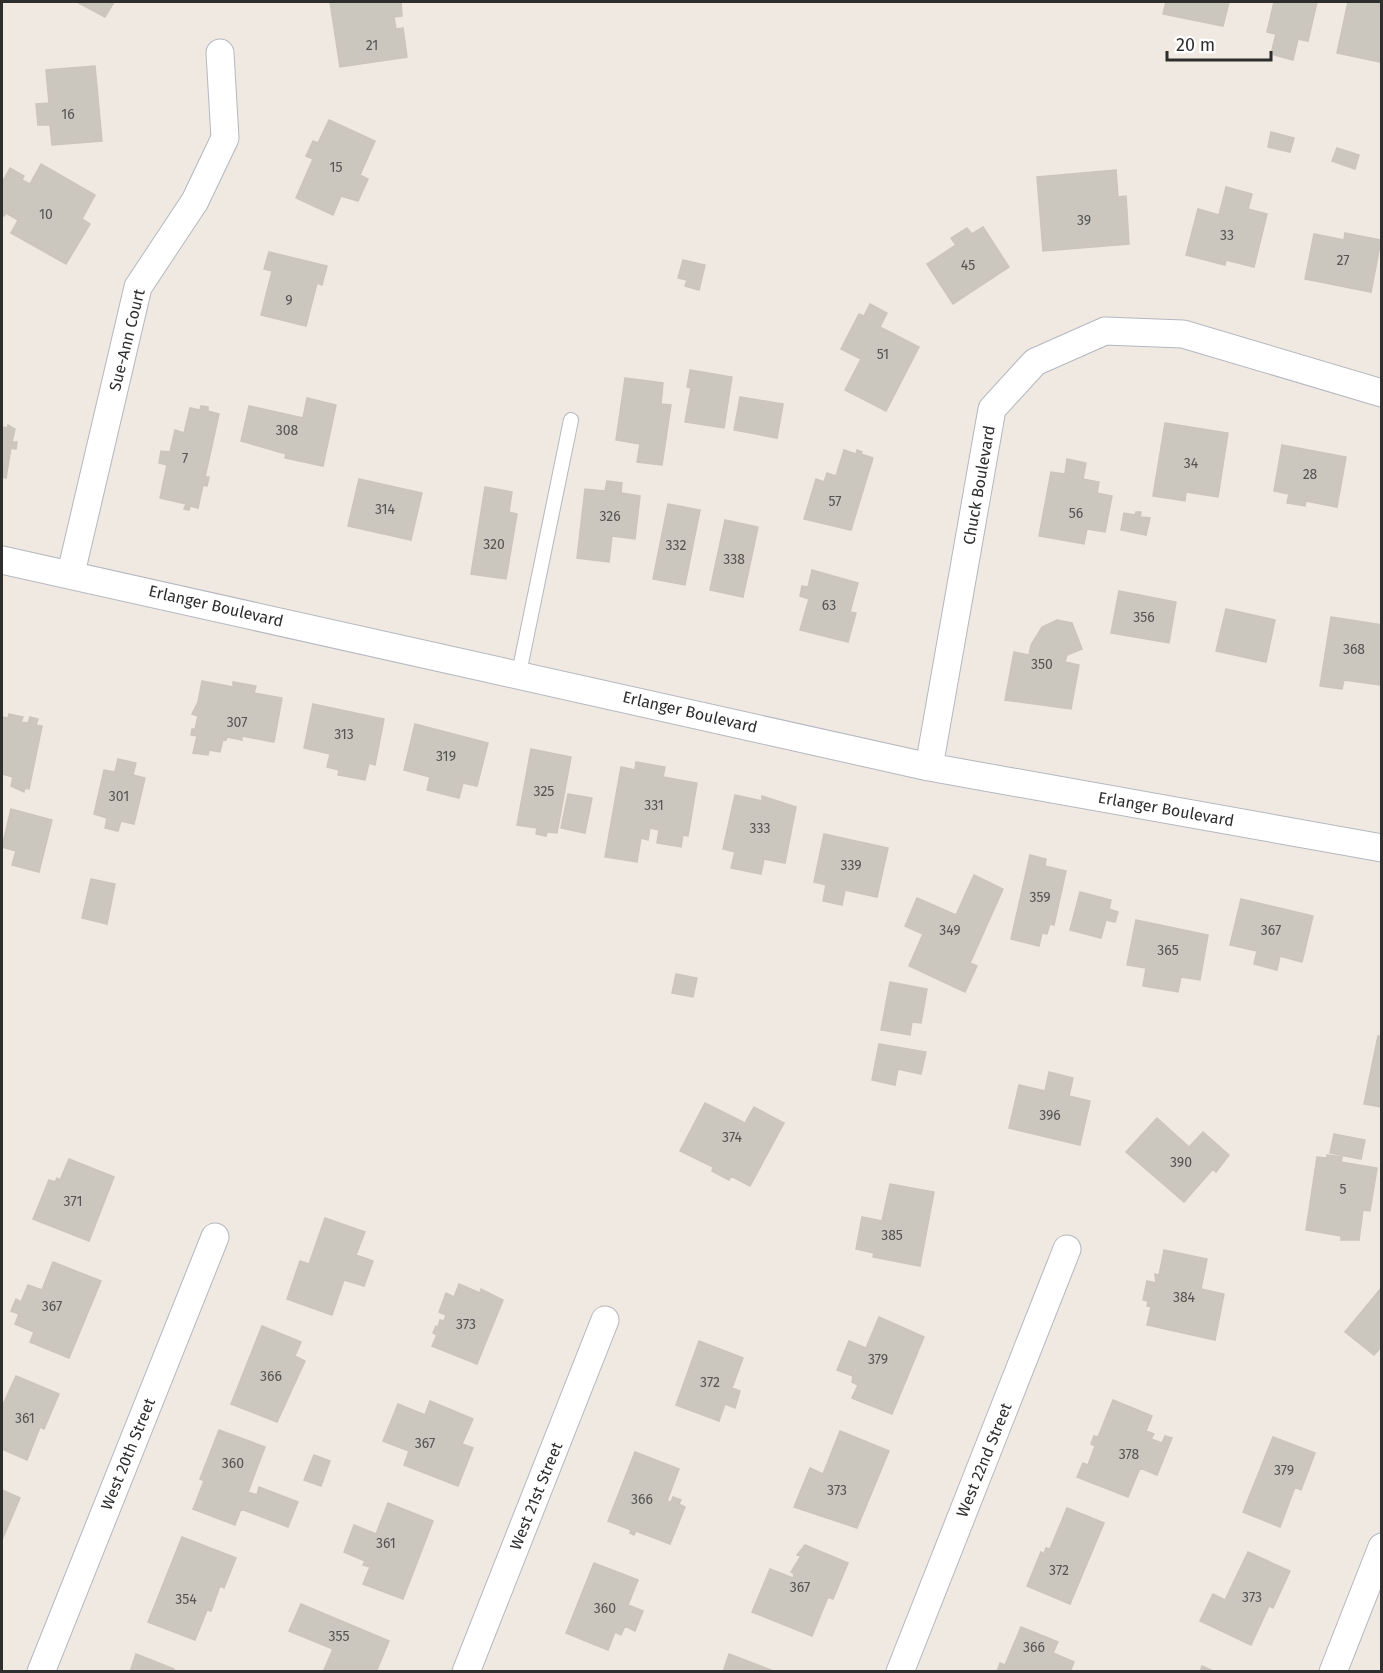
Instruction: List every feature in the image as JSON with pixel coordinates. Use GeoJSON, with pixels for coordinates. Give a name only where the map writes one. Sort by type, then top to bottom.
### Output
{"type":"FeatureCollection","features":[{"type":"Feature","properties":{"kind":"street","name":"Sue-Ann Court"},"geometry":{"type":"LineString","coordinates":[[71,573],[138,287],[195,201],[225,138],[220,53]]}},
{"type":"Feature","properties":{"kind":"street","name":"Chuck Boulevard"},"geometry":{"type":"LineString","coordinates":[[929,767],[992,409],[1035,362],[1105,331],[1183,334],[1382,393]]}},
{"type":"Feature","properties":{"kind":"street","name":"Erlanger Boulevard"},"geometry":{"type":"LineString","coordinates":[[2,560],[71,573],[519,673],[929,767],[1382,848]]}},
{"type":"Feature","properties":{"kind":"street","name":"West 20th Street"},"geometry":{"type":"LineString","coordinates":[[41,1671],[215,1237]]}},
{"type":"Feature","properties":{"kind":"street","name":"West 22nd Street"},"geometry":{"type":"LineString","coordinates":[[900,1671],[1067,1249]]}},
{"type":"Feature","properties":{"kind":"street","name":"West 21st Street"},"geometry":{"type":"LineString","coordinates":[[466,1671],[605,1320]]}},
{"type":"Feature","properties":{"kind":"street"},"geometry":{"type":"LineString","coordinates":[[1333,1671],[1382,1547]]}},
{"type":"Feature","properties":{"kind":"lane"},"geometry":{"type":"LineString","coordinates":[[519,673],[571,420]]}},
{"type":"Feature","properties":{"kind":"building"},"geometry":{"type":"Polygon","coordinates":[[[77,2],[114,2],[105,17],[77,2]]]}},
{"type":"Feature","properties":{"kind":"building"},"geometry":{"type":"Polygon","coordinates":[[[330,2],[401,2],[402,16],[394,17],[396,29],[403,28],[407,57],[340,67],[330,2]]]}},
{"type":"Feature","properties":{"kind":"building"},"geometry":{"type":"Polygon","coordinates":[[[1166,2],[1229,2],[1223,26],[1163,14],[1166,2]]]}},
{"type":"Feature","properties":{"kind":"building"},"geometry":{"type":"Polygon","coordinates":[[[1274,2],[1317,2],[1308,41],[1298,39],[1293,60],[1271,54],[1276,34],[1267,32],[1274,2]]]}},
{"type":"Feature","properties":{"kind":"building"},"geometry":{"type":"Polygon","coordinates":[[[1348,2],[1382,2],[1380,62],[1337,53],[1348,2]]]}},
{"type":"Feature","properties":{"kind":"building"},"geometry":{"type":"Polygon","coordinates":[[[95,66],[102,141],[52,145],[50,125],[38,125],[36,104],[49,103],[46,70],[95,66]]]}},
{"type":"Feature","properties":{"kind":"building"},"geometry":{"type":"Polygon","coordinates":[[[329,120],[375,141],[360,175],[368,179],[358,201],[341,196],[333,215],[296,198],[313,159],[306,156],[313,141],[318,143],[329,120]]]}},
{"type":"Feature","properties":{"kind":"building"},"geometry":{"type":"Polygon","coordinates":[[[1271,132],[1294,138],[1290,152],[1268,147],[1271,132]]]}},
{"type":"Feature","properties":{"kind":"building"},"geometry":{"type":"Polygon","coordinates":[[[1337,148],[1359,155],[1355,169],[1332,161],[1337,148]]]}},
{"type":"Feature","properties":{"kind":"building"},"geometry":{"type":"Polygon","coordinates":[[[41,164],[95,195],[82,219],[90,224],[66,264],[11,233],[18,220],[6,213],[2,215],[2,183],[10,168],[24,176],[22,180],[30,184],[41,164]]]}},
{"type":"Feature","properties":{"kind":"building"},"geometry":{"type":"Polygon","coordinates":[[[1116,170],[1118,197],[1126,196],[1129,244],[1043,251],[1037,177],[1116,170]]]}},
{"type":"Feature","properties":{"kind":"building"},"geometry":{"type":"Polygon","coordinates":[[[1226,187],[1252,194],[1248,209],[1267,214],[1254,267],[1226,260],[1225,265],[1186,255],[1198,209],[1219,215],[1226,187]]]}},
{"type":"Feature","properties":{"kind":"building"},"geometry":{"type":"Polygon","coordinates":[[[983,227],[1009,267],[953,304],[927,264],[956,245],[951,238],[967,228],[972,234],[983,227]]]}},
{"type":"Feature","properties":{"kind":"building"},"geometry":{"type":"Polygon","coordinates":[[[1345,233],[1381,240],[1371,292],[1305,279],[1314,234],[1344,240],[1345,233]]]}},
{"type":"Feature","properties":{"kind":"building"},"geometry":{"type":"Polygon","coordinates":[[[269,252],[327,266],[322,285],[317,283],[306,326],[261,315],[272,271],[264,269],[269,252]]]}},
{"type":"Feature","properties":{"kind":"building"},"geometry":{"type":"Polygon","coordinates":[[[683,260],[705,265],[699,290],[685,286],[687,280],[678,278],[683,260]]]}},
{"type":"Feature","properties":{"kind":"building"},"geometry":{"type":"Polygon","coordinates":[[[870,304],[887,313],[880,327],[919,347],[886,411],[845,390],[861,359],[841,349],[859,314],[864,316],[870,304]]]}},
{"type":"Feature","properties":{"kind":"building"},"geometry":{"type":"Polygon","coordinates":[[[690,370],[732,377],[724,428],[685,422],[691,388],[687,387],[690,370]]]}},
{"type":"Feature","properties":{"kind":"building"},"geometry":{"type":"Polygon","coordinates":[[[625,378],[663,383],[661,404],[671,405],[662,465],[637,462],[640,444],[616,440],[625,378]]]}},
{"type":"Feature","properties":{"kind":"building"},"geometry":{"type":"Polygon","coordinates":[[[740,397],[783,404],[777,438],[734,430],[740,397]]]}},
{"type":"Feature","properties":{"kind":"building"},"geometry":{"type":"Polygon","coordinates":[[[307,398],[336,405],[323,466],[285,458],[286,454],[241,441],[249,406],[303,418],[307,398]]]}},
{"type":"Feature","properties":{"kind":"building"},"geometry":{"type":"Polygon","coordinates":[[[201,406],[208,407],[208,411],[219,414],[205,477],[209,477],[207,486],[203,485],[198,508],[190,506],[189,510],[184,509],[186,504],[160,498],[167,465],[159,463],[161,451],[170,452],[175,430],[184,433],[190,408],[200,410],[201,406]]]}},
{"type":"Feature","properties":{"kind":"building"},"geometry":{"type":"Polygon","coordinates":[[[1165,423],[1228,433],[1218,497],[1186,492],[1185,501],[1153,496],[1165,423]]]}},
{"type":"Feature","properties":{"kind":"building"},"geometry":{"type":"Polygon","coordinates":[[[8,425],[15,429],[12,442],[17,442],[16,449],[11,448],[6,478],[2,477],[2,427],[7,428],[8,425]]]}},
{"type":"Feature","properties":{"kind":"building"},"geometry":{"type":"Polygon","coordinates":[[[1282,445],[1346,457],[1337,507],[1306,501],[1305,506],[1287,503],[1289,494],[1274,491],[1282,445]]]}},
{"type":"Feature","properties":{"kind":"building"},"geometry":{"type":"Polygon","coordinates":[[[844,450],[856,454],[857,450],[873,458],[851,530],[804,519],[816,479],[824,482],[827,473],[836,476],[844,450]]]}},
{"type":"Feature","properties":{"kind":"building"},"geometry":{"type":"Polygon","coordinates":[[[1067,459],[1086,463],[1083,479],[1099,482],[1097,493],[1112,496],[1105,532],[1087,529],[1084,544],[1039,536],[1051,472],[1065,474],[1067,459]]]}},
{"type":"Feature","properties":{"kind":"building"},"geometry":{"type":"Polygon","coordinates":[[[359,479],[422,493],[411,540],[348,526],[359,479]]]}},
{"type":"Feature","properties":{"kind":"building"},"geometry":{"type":"Polygon","coordinates":[[[607,481],[622,483],[621,493],[640,496],[635,539],[612,536],[609,562],[577,558],[585,489],[605,491],[607,481]]]}},
{"type":"Feature","properties":{"kind":"building"},"geometry":{"type":"Polygon","coordinates":[[[485,487],[512,492],[509,512],[517,514],[506,579],[471,574],[485,487]]]}},
{"type":"Feature","properties":{"kind":"building"},"geometry":{"type":"Polygon","coordinates":[[[668,504],[700,510],[685,585],[653,579],[668,504]]]}},
{"type":"Feature","properties":{"kind":"building"},"geometry":{"type":"Polygon","coordinates":[[[1136,512],[1141,512],[1140,517],[1150,518],[1146,535],[1121,530],[1124,513],[1135,515],[1136,512]]]}},
{"type":"Feature","properties":{"kind":"building"},"geometry":{"type":"Polygon","coordinates":[[[725,520],[758,527],[743,597],[710,590],[725,520]]]}},
{"type":"Feature","properties":{"kind":"building"},"geometry":{"type":"Polygon","coordinates":[[[812,570],[858,583],[850,612],[856,613],[848,642],[800,630],[809,599],[800,596],[802,586],[808,587],[812,570]]]}},
{"type":"Feature","properties":{"kind":"building"},"geometry":{"type":"Polygon","coordinates":[[[1119,591],[1176,602],[1169,643],[1111,633],[1119,591]]]}},
{"type":"Feature","properties":{"kind":"building"},"geometry":{"type":"Polygon","coordinates":[[[1226,609],[1275,620],[1266,662],[1216,651],[1226,609]]]}},
{"type":"Feature","properties":{"kind":"building"},"geometry":{"type":"Polygon","coordinates":[[[1331,617],[1382,625],[1380,685],[1344,680],[1342,689],[1320,686],[1331,617]]]}},
{"type":"Feature","properties":{"kind":"building"},"geometry":{"type":"Polygon","coordinates":[[[1057,620],[1072,623],[1082,649],[1067,655],[1065,662],[1079,665],[1071,709],[1005,700],[1014,652],[1029,655],[1031,645],[1042,627],[1057,620]]]}},
{"type":"Feature","properties":{"kind":"building"},"geometry":{"type":"Polygon","coordinates":[[[202,681],[233,687],[233,682],[256,686],[254,693],[282,698],[274,742],[242,736],[242,740],[227,737],[226,740],[223,739],[220,752],[209,750],[208,755],[193,753],[197,736],[191,735],[198,716],[192,714],[198,702],[202,681]]]}},
{"type":"Feature","properties":{"kind":"building"},"geometry":{"type":"Polygon","coordinates":[[[313,704],[384,719],[375,765],[369,763],[365,780],[338,775],[339,770],[327,767],[330,754],[304,748],[313,704]]]}},
{"type":"Feature","properties":{"kind":"building"},"geometry":{"type":"Polygon","coordinates":[[[9,714],[23,717],[21,722],[28,723],[30,717],[38,719],[36,725],[42,726],[29,789],[25,788],[24,792],[11,786],[13,777],[2,774],[2,717],[8,718],[9,714]]]}},
{"type":"Feature","properties":{"kind":"building"},"geometry":{"type":"Polygon","coordinates":[[[415,724],[488,743],[477,786],[463,783],[459,798],[427,790],[430,777],[404,770],[415,724]]]}},
{"type":"Feature","properties":{"kind":"building"},"geometry":{"type":"Polygon","coordinates":[[[531,749],[571,757],[557,833],[547,832],[546,836],[536,834],[537,828],[517,825],[531,749]]]}},
{"type":"Feature","properties":{"kind":"building"},"geometry":{"type":"Polygon","coordinates":[[[118,759],[136,763],[133,775],[145,778],[134,824],[121,821],[118,831],[105,828],[107,818],[94,814],[104,770],[115,772],[118,759]]]}},
{"type":"Feature","properties":{"kind":"building"},"geometry":{"type":"Polygon","coordinates":[[[636,762],[665,767],[663,777],[697,783],[688,836],[683,835],[681,847],[657,843],[659,830],[650,828],[648,840],[641,838],[637,862],[605,857],[621,767],[635,770],[636,762]]]}},
{"type":"Feature","properties":{"kind":"building"},"geometry":{"type":"Polygon","coordinates":[[[568,794],[592,798],[585,833],[561,828],[568,794]]]}},
{"type":"Feature","properties":{"kind":"building"},"geometry":{"type":"Polygon","coordinates":[[[735,795],[762,801],[762,796],[796,807],[785,863],[764,859],[761,874],[731,868],[735,852],[723,849],[735,795]]]}},
{"type":"Feature","properties":{"kind":"building"},"geometry":{"type":"Polygon","coordinates":[[[11,809],[52,820],[39,872],[12,865],[16,851],[2,847],[11,809]]]}},
{"type":"Feature","properties":{"kind":"building"},"geometry":{"type":"Polygon","coordinates":[[[824,834],[888,848],[877,897],[845,890],[842,905],[823,901],[826,885],[814,882],[824,834]]]}},
{"type":"Feature","properties":{"kind":"building"},"geometry":{"type":"Polygon","coordinates":[[[1030,855],[1046,859],[1045,866],[1066,871],[1054,925],[1050,924],[1047,934],[1042,933],[1039,946],[1011,939],[1030,855]]]}},
{"type":"Feature","properties":{"kind":"building"},"geometry":{"type":"Polygon","coordinates":[[[974,875],[1003,889],[970,963],[977,966],[965,992],[909,966],[923,934],[905,926],[917,898],[956,915],[974,875]]]}},
{"type":"Feature","properties":{"kind":"building"},"geometry":{"type":"Polygon","coordinates":[[[91,879],[115,884],[107,924],[82,918],[91,879]]]}},
{"type":"Feature","properties":{"kind":"building"},"geometry":{"type":"Polygon","coordinates":[[[1080,892],[1111,900],[1109,909],[1118,912],[1115,922],[1106,920],[1101,938],[1070,930],[1080,892]]]}},
{"type":"Feature","properties":{"kind":"building"},"geometry":{"type":"Polygon","coordinates":[[[1241,899],[1313,916],[1302,962],[1280,956],[1277,970],[1254,964],[1257,951],[1230,945],[1241,899]]]}},
{"type":"Feature","properties":{"kind":"building"},"geometry":{"type":"Polygon","coordinates":[[[1136,920],[1208,935],[1200,980],[1181,977],[1178,992],[1143,986],[1146,968],[1127,965],[1136,920]]]}},
{"type":"Feature","properties":{"kind":"building"},"geometry":{"type":"Polygon","coordinates":[[[676,974],[697,978],[693,997],[672,993],[676,974]]]}},
{"type":"Feature","properties":{"kind":"building"},"geometry":{"type":"Polygon","coordinates":[[[890,982],[927,989],[921,1023],[912,1022],[910,1035],[881,1030],[890,982]]]}},
{"type":"Feature","properties":{"kind":"building"},"geometry":{"type":"Polygon","coordinates":[[[1378,1036],[1382,1036],[1382,1107],[1364,1104],[1378,1036]]]}},
{"type":"Feature","properties":{"kind":"building"},"geometry":{"type":"Polygon","coordinates":[[[879,1044],[926,1052],[921,1074],[898,1069],[895,1085],[872,1080],[879,1044]]]}},
{"type":"Feature","properties":{"kind":"building"},"geometry":{"type":"Polygon","coordinates":[[[1049,1072],[1073,1078],[1069,1096],[1090,1101],[1080,1145],[1009,1128],[1019,1085],[1045,1091],[1049,1072]]]}},
{"type":"Feature","properties":{"kind":"building"},"geometry":{"type":"Polygon","coordinates":[[[705,1103],[745,1123],[754,1107],[784,1123],[750,1186],[731,1176],[729,1180],[712,1171],[713,1167],[680,1151],[705,1103]]]}},
{"type":"Feature","properties":{"kind":"building"},"geometry":{"type":"Polygon","coordinates":[[[1157,1118],[1189,1147],[1203,1132],[1229,1155],[1216,1172],[1213,1169],[1184,1202],[1126,1152],[1157,1118]]]}},
{"type":"Feature","properties":{"kind":"building"},"geometry":{"type":"Polygon","coordinates":[[[1334,1134],[1365,1140],[1361,1159],[1330,1153],[1334,1134]]]}},
{"type":"Feature","properties":{"kind":"building"},"geometry":{"type":"Polygon","coordinates":[[[1327,1155],[1342,1157],[1341,1162],[1377,1168],[1370,1211],[1363,1210],[1359,1240],[1341,1240],[1341,1236],[1306,1230],[1317,1157],[1327,1158],[1327,1155]]]}},
{"type":"Feature","properties":{"kind":"building"},"geometry":{"type":"Polygon","coordinates":[[[69,1159],[114,1177],[89,1241],[33,1219],[49,1180],[55,1182],[57,1178],[60,1180],[69,1159]]]}},
{"type":"Feature","properties":{"kind":"building"},"geometry":{"type":"Polygon","coordinates":[[[890,1184],[934,1192],[920,1266],[873,1257],[874,1253],[856,1249],[862,1217],[882,1221],[890,1184]]]}},
{"type":"Feature","properties":{"kind":"building"},"geometry":{"type":"Polygon","coordinates":[[[325,1218],[365,1232],[356,1255],[373,1261],[364,1286],[344,1280],[332,1315],[287,1299],[300,1261],[309,1264],[325,1218]]]}},
{"type":"Feature","properties":{"kind":"building"},"geometry":{"type":"Polygon","coordinates":[[[1164,1250],[1207,1259],[1201,1289],[1224,1294],[1215,1340],[1147,1325],[1151,1307],[1147,1306],[1148,1301],[1143,1300],[1147,1281],[1156,1283],[1155,1274],[1159,1275],[1164,1250]]]}},
{"type":"Feature","properties":{"kind":"building"},"geometry":{"type":"Polygon","coordinates":[[[53,1262],[101,1281],[69,1358],[30,1342],[34,1332],[15,1324],[19,1314],[11,1311],[16,1299],[21,1302],[28,1285],[42,1290],[53,1262]]]}},
{"type":"Feature","properties":{"kind":"building"},"geometry":{"type":"Polygon","coordinates":[[[459,1284],[480,1293],[481,1289],[503,1300],[477,1364],[432,1346],[437,1335],[433,1333],[436,1326],[438,1327],[440,1320],[444,1321],[446,1315],[439,1312],[446,1293],[454,1297],[459,1284]]]}},
{"type":"Feature","properties":{"kind":"building"},"geometry":{"type":"Polygon","coordinates":[[[1382,1287],[1382,1346],[1374,1355],[1345,1332],[1382,1287]]]}},
{"type":"Feature","properties":{"kind":"building"},"geometry":{"type":"Polygon","coordinates":[[[879,1317],[924,1337],[892,1414],[852,1398],[858,1385],[852,1382],[853,1376],[837,1370],[849,1341],[866,1348],[879,1317]]]}},
{"type":"Feature","properties":{"kind":"building"},"geometry":{"type":"Polygon","coordinates":[[[262,1326],[301,1342],[295,1356],[305,1361],[277,1422],[231,1404],[262,1326]]]}},
{"type":"Feature","properties":{"kind":"building"},"geometry":{"type":"Polygon","coordinates":[[[699,1341],[743,1358],[732,1388],[740,1391],[735,1408],[725,1404],[719,1421],[676,1405],[699,1341]]]}},
{"type":"Feature","properties":{"kind":"building"},"geometry":{"type":"Polygon","coordinates":[[[16,1376],[59,1394],[44,1429],[40,1427],[27,1460],[2,1449],[2,1407],[16,1376]]]}},
{"type":"Feature","properties":{"kind":"building"},"geometry":{"type":"Polygon","coordinates":[[[1113,1400],[1152,1416],[1146,1431],[1154,1434],[1151,1439],[1162,1443],[1165,1436],[1172,1438],[1157,1475],[1140,1468],[1128,1497],[1077,1477],[1083,1463],[1088,1465],[1095,1446],[1091,1444],[1094,1436],[1098,1437],[1113,1400]]]}},
{"type":"Feature","properties":{"kind":"building"},"geometry":{"type":"Polygon","coordinates":[[[430,1401],[473,1419],[462,1444],[473,1448],[458,1486],[404,1465],[409,1451],[383,1441],[398,1404],[425,1415],[430,1401]]]}},
{"type":"Feature","properties":{"kind":"building"},"geometry":{"type":"Polygon","coordinates":[[[219,1430],[265,1447],[248,1492],[257,1495],[259,1487],[298,1502],[288,1527],[241,1509],[235,1525],[193,1509],[204,1481],[200,1479],[219,1430]]]}},
{"type":"Feature","properties":{"kind":"building"},"geometry":{"type":"Polygon","coordinates":[[[840,1431],[889,1451],[857,1528],[794,1507],[810,1468],[823,1474],[840,1431]]]}},
{"type":"Feature","properties":{"kind":"building"},"geometry":{"type":"Polygon","coordinates":[[[1273,1437],[1315,1453],[1301,1490],[1295,1487],[1280,1527],[1243,1512],[1273,1437]]]}},
{"type":"Feature","properties":{"kind":"building"},"geometry":{"type":"Polygon","coordinates":[[[635,1452],[679,1469],[667,1501],[671,1502],[673,1497],[681,1500],[679,1504],[685,1507],[670,1544],[636,1531],[634,1535],[630,1533],[631,1530],[608,1521],[635,1452]]]}},
{"type":"Feature","properties":{"kind":"building"},"geometry":{"type":"Polygon","coordinates":[[[314,1455],[330,1461],[321,1486],[304,1480],[314,1455]]]}},
{"type":"Feature","properties":{"kind":"building"},"geometry":{"type":"Polygon","coordinates":[[[2,1490],[20,1498],[2,1540],[2,1490]]]}},
{"type":"Feature","properties":{"kind":"building"},"geometry":{"type":"Polygon","coordinates":[[[388,1503],[433,1521],[403,1599],[363,1584],[370,1567],[363,1565],[365,1561],[344,1552],[354,1525],[376,1534],[388,1503]]]}},
{"type":"Feature","properties":{"kind":"building"},"geometry":{"type":"Polygon","coordinates":[[[1067,1508],[1104,1523],[1070,1604],[1027,1586],[1041,1552],[1044,1554],[1046,1548],[1050,1549],[1067,1508]]]}},
{"type":"Feature","properties":{"kind":"building"},"geometry":{"type":"Polygon","coordinates":[[[182,1537],[236,1558],[224,1588],[220,1586],[211,1611],[207,1610],[195,1640],[148,1622],[182,1537]]]}},
{"type":"Feature","properties":{"kind":"building"},"geometry":{"type":"Polygon","coordinates":[[[805,1545],[848,1563],[833,1599],[828,1597],[812,1636],[752,1612],[770,1569],[793,1578],[794,1574],[791,1572],[801,1556],[797,1555],[805,1545]]]}},
{"type":"Feature","properties":{"kind":"building"},"geometry":{"type":"Polygon","coordinates":[[[1248,1552],[1290,1571],[1273,1608],[1269,1606],[1251,1645],[1200,1621],[1213,1594],[1225,1600],[1248,1552]]]}},
{"type":"Feature","properties":{"kind":"building"},"geometry":{"type":"Polygon","coordinates":[[[594,1563],[638,1580],[628,1605],[643,1611],[635,1631],[625,1626],[621,1635],[615,1632],[608,1650],[566,1633],[594,1563]]]}},
{"type":"Feature","properties":{"kind":"building"},"geometry":{"type":"Polygon","coordinates":[[[301,1604],[389,1641],[376,1672],[323,1672],[333,1649],[289,1631],[301,1604]]]}},
{"type":"Feature","properties":{"kind":"building"},"geometry":{"type":"Polygon","coordinates":[[[1021,1627],[1058,1642],[1053,1653],[1074,1662],[1070,1672],[997,1672],[1000,1663],[1005,1665],[1021,1627]]]}},
{"type":"Feature","properties":{"kind":"building"},"geometry":{"type":"Polygon","coordinates":[[[136,1654],[174,1669],[173,1672],[130,1672],[136,1654]]]}},
{"type":"Feature","properties":{"kind":"building"},"geometry":{"type":"Polygon","coordinates":[[[729,1654],[776,1672],[723,1672],[729,1654]]]}},
{"type":"Feature","properties":{"kind":"building"},"geometry":{"type":"Polygon","coordinates":[[[1202,1666],[1215,1672],[1200,1672],[1202,1666]]]}}]}
